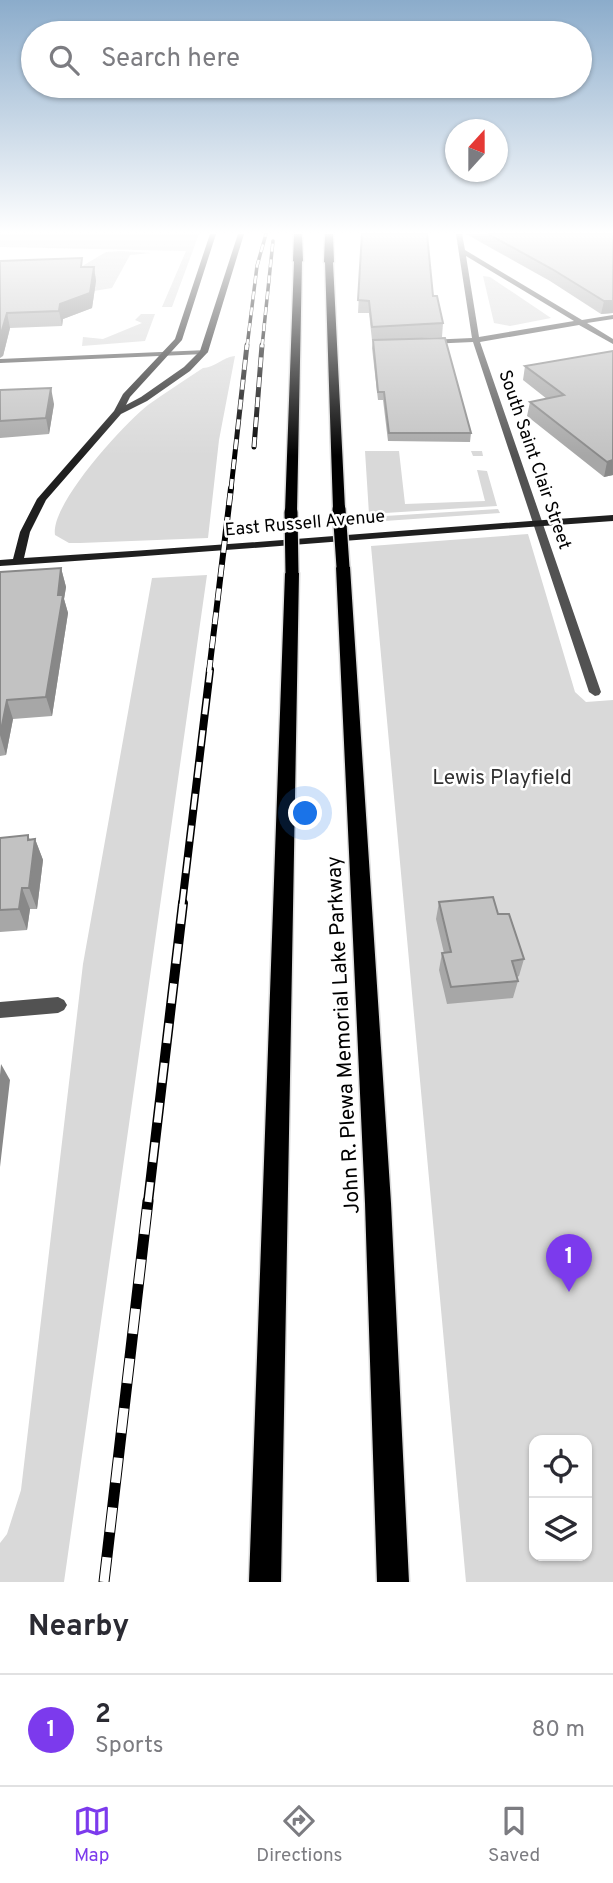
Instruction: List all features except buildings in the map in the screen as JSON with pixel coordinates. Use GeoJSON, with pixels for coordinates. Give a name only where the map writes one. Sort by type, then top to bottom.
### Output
{"type":"FeatureCollection","features":[{"type":"Feature","properties":{"kind":"main road"},"geometry":{"type":"LineString","coordinates":[[18,561],[25,532],[42,499],[118,412],[126,396],[178,340],[188,308]]}},
{"type":"Feature","properties":{"kind":"main road"},"geometry":{"type":"LineString","coordinates":[[118,412],[144,399],[177,376],[204,352],[217,308]]}},
{"type":"Feature","properties":{"kind":"main road"},"geometry":{"type":"LineString","coordinates":[[265,1582],[297,308]]}},
{"type":"Feature","properties":{"kind":"main road","name":"John R. Plewa Memorial Lake Parkway"},"geometry":{"type":"LineString","coordinates":[[331,308],[378,1203],[393,1582]]}},
{"type":"Feature","properties":{"kind":"main road","name":"East Russell Avenue"},"geometry":{"type":"LineString","coordinates":[[0,563],[209,550],[370,535],[613,518]]}},
{"type":"Feature","properties":{"kind":"street","name":"South Saint Clair Street"},"geometry":{"type":"LineString","coordinates":[[472,308],[476,340],[596,692]]}},
{"type":"Feature","properties":{"kind":"street"},"geometry":{"type":"LineString","coordinates":[[557,308],[613,342]]}},
{"type":"Feature","properties":{"kind":"street"},"geometry":{"type":"LineString","coordinates":[[414,343],[476,340],[613,317]]}},
{"type":"Feature","properties":{"kind":"street"},"geometry":{"type":"LineString","coordinates":[[0,361],[204,352]]}},
{"type":"Feature","properties":{"kind":"street"},"geometry":{"type":"LineString","coordinates":[[0,1010],[58,1005]]}},
{"type":"Feature","properties":{"kind":"green space"},"geometry":{"type":"Polygon","coordinates":[[[490,308],[536,308],[551,318],[510,326],[494,323],[490,308]]]}},
{"type":"Feature","properties":{"kind":"green space"},"geometry":{"type":"Polygon","coordinates":[[[141,314],[155,314],[145,341],[82,346],[83,337],[103,339],[142,323],[135,320],[141,314]]]}},
{"type":"Feature","properties":{"kind":"green space"},"geometry":{"type":"Polygon","coordinates":[[[235,356],[219,440],[208,538],[69,543],[55,535],[64,504],[76,485],[107,446],[137,415],[203,368],[235,356]]]}},
{"type":"Feature","properties":{"kind":"green space"},"geometry":{"type":"Polygon","coordinates":[[[365,451],[399,451],[405,504],[485,501],[477,470],[487,471],[497,506],[369,514],[365,451]]]}},
{"type":"Feature","properties":{"kind":"green space"},"geometry":{"type":"Polygon","coordinates":[[[471,451],[482,451],[483,456],[473,456],[471,451]]]}},
{"type":"Feature","properties":{"kind":"green space"},"geometry":{"type":"Polygon","coordinates":[[[498,509],[500,513],[370,522],[369,517],[498,509]]]}},
{"type":"Feature","properties":{"kind":"green space","name":"Lewis Playfield"},"geometry":{"type":"Polygon","coordinates":[[[528,534],[575,692],[586,702],[613,700],[613,1582],[466,1582],[371,546],[528,534]]]}},
{"type":"Feature","properties":{"kind":"green space"},"geometry":{"type":"Polygon","coordinates":[[[207,575],[64,1582],[0,1582],[0,1543],[7,1534],[21,1490],[83,964],[152,578],[207,575]]]}},
{"type":"Feature","properties":{"kind":"railway"},"geometry":{"type":"LineString","coordinates":[[247,347],[252,308]]}},
{"type":"Feature","properties":{"kind":"railway"},"geometry":{"type":"LineString","coordinates":[[262,347],[266,308]]}},
{"type":"Feature","properties":{"kind":"railway"},"geometry":{"type":"LineString","coordinates":[[231,489],[247,345]]}},
{"type":"Feature","properties":{"kind":"railway"},"geometry":{"type":"LineString","coordinates":[[254,447],[262,345]]}},
{"type":"Feature","properties":{"kind":"railway"},"geometry":{"type":"LineString","coordinates":[[209,672],[231,488]]}},
{"type":"Feature","properties":{"kind":"railway"},"geometry":{"type":"LineString","coordinates":[[182,905],[210,670]]}},
{"type":"Feature","properties":{"kind":"railway"},"geometry":{"type":"LineString","coordinates":[[148,1202],[183,903]]}},
{"type":"Feature","properties":{"kind":"railway"},"geometry":{"type":"LineString","coordinates":[[104,1582],[148,1201]]}},
{"type":"Feature","properties":{"kind":"place","name":"2"},"geometry":{"type":"Point","coordinates":[569,1292]}}]}
